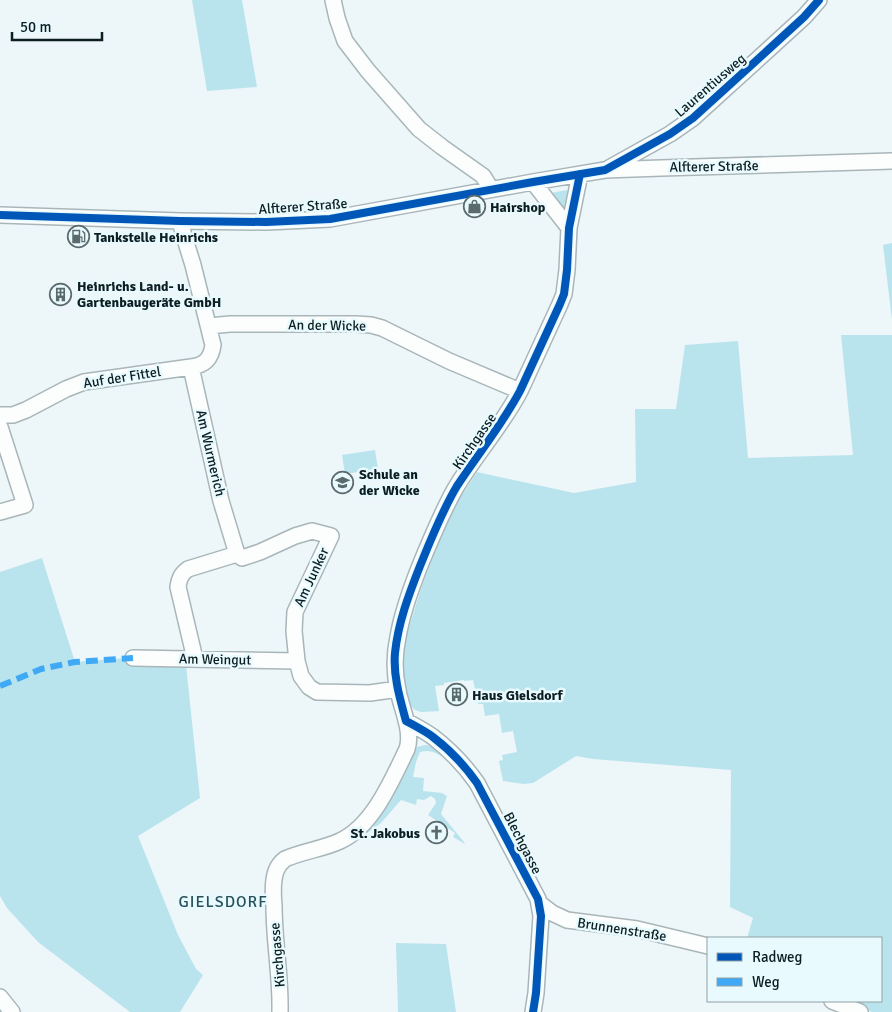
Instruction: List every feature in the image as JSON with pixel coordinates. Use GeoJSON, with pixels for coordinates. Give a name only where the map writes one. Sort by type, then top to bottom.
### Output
{"type":"FeatureCollection","features":[{"type":"Feature","properties":{"kind":"street"},"geometry":{"type":"LineString","coordinates":[[333,0],[337,18],[346,41],[368,71],[419,128],[483,176],[491,189]]}},
{"type":"Feature","properties":{"kind":"street","name":"Laurentiusweg"},"geometry":{"type":"LineString","coordinates":[[605,170],[670,134],[693,118],[770,49],[819,0]]}},
{"type":"Feature","properties":{"kind":"street","name":"Alfterer Straße"},"geometry":{"type":"LineString","coordinates":[[0,215],[180,221],[266,222],[330,219],[605,170],[892,161]]}},
{"type":"Feature","properties":{"kind":"street","name":"Kirchgasse"},"geometry":{"type":"LineString","coordinates":[[280,1012],[280,984],[274,923],[276,870],[285,859],[341,841],[365,823],[407,749],[409,736],[395,671],[395,654],[406,601],[431,539],[456,489],[507,415],[520,391],[564,294],[567,270],[568,228],[580,174]]}},
{"type":"Feature","properties":{"kind":"street"},"geometry":{"type":"LineString","coordinates":[[533,182],[568,228]]}},
{"type":"Feature","properties":{"kind":"street"},"geometry":{"type":"LineString","coordinates":[[180,221],[194,265],[213,345],[210,357],[198,366],[191,367]]}},
{"type":"Feature","properties":{"kind":"street","name":"An der Wicke"},"geometry":{"type":"LineString","coordinates":[[209,326],[230,324],[371,325],[382,328],[449,361],[520,391]]}},
{"type":"Feature","properties":{"kind":"street","name":"Auf der Fittel"},"geometry":{"type":"LineString","coordinates":[[0,415],[13,415],[26,410],[66,389],[84,382],[191,367]]}},
{"type":"Feature","properties":{"kind":"street","name":"Am Wurmerich"},"geometry":{"type":"LineString","coordinates":[[191,367],[221,501],[237,554]]}},
{"type":"Feature","properties":{"kind":"street"},"geometry":{"type":"LineString","coordinates":[[0,428],[25,505],[0,512]]}},
{"type":"Feature","properties":{"kind":"street","name":"Am Junker"},"geometry":{"type":"LineString","coordinates":[[237,554],[242,558],[312,531],[331,536],[295,612],[294,631],[300,674],[304,682],[317,692],[370,693],[398,689]]}},
{"type":"Feature","properties":{"kind":"street"},"geometry":{"type":"LineString","coordinates":[[195,659],[178,587],[179,579],[188,570],[237,554]]}},
{"type":"Feature","properties":{"kind":"street","name":"Am Weingut"},"geometry":{"type":"LineString","coordinates":[[133,658],[297,661]]}},
{"type":"Feature","properties":{"kind":"street","name":"Blechgasse"},"geometry":{"type":"LineString","coordinates":[[406,721],[433,737],[477,783],[539,903],[541,916],[534,1012]]}},
{"type":"Feature","properties":{"kind":"street","name":"Brunnenstraße"},"geometry":{"type":"LineString","coordinates":[[539,903],[552,913],[567,920],[637,929],[707,946]]}},
{"type":"Feature","properties":{"kind":"street"},"geometry":{"type":"LineString","coordinates":[[0,997],[12,1012]]}},
{"type":"Feature","properties":{"kind":"street"},"geometry":{"type":"LineString","coordinates":[[835,1002],[860,1012]]}},
{"type":"Feature","properties":{"kind":"shaded area"},"geometry":{"type":"Polygon","coordinates":[[[192,0],[242,0],[257,87],[207,91],[192,0]]]}},
{"type":"Feature","properties":{"kind":"shaded area"},"geometry":{"type":"Polygon","coordinates":[[[567,190],[569,195],[566,216],[551,193],[567,190]]]}},
{"type":"Feature","properties":{"kind":"shaded area"},"geometry":{"type":"Polygon","coordinates":[[[892,243],[892,320],[883,245],[892,243]]]}},
{"type":"Feature","properties":{"kind":"shaded area"},"geometry":{"type":"Polygon","coordinates":[[[841,335],[892,335],[892,1012],[872,1012],[847,1002],[882,1002],[882,937],[747,937],[753,918],[730,907],[731,770],[576,756],[533,783],[523,784],[503,781],[499,761],[503,760],[502,755],[517,752],[513,731],[502,733],[499,714],[485,716],[483,704],[478,704],[473,680],[444,683],[444,685],[435,686],[439,711],[421,712],[415,710],[410,705],[403,665],[407,633],[438,543],[458,501],[477,472],[574,493],[636,482],[635,409],[676,409],[685,345],[738,341],[748,458],[853,455],[841,335]]]}},
{"type":"Feature","properties":{"kind":"shaded area"},"geometry":{"type":"Polygon","coordinates":[[[375,450],[378,469],[345,474],[342,455],[375,450]]]}},
{"type":"Feature","properties":{"kind":"shaded area"},"geometry":{"type":"Polygon","coordinates":[[[42,558],[75,662],[126,658],[127,664],[186,665],[200,798],[138,836],[178,935],[196,969],[203,975],[180,1012],[130,1012],[38,942],[7,908],[0,896],[0,572],[42,558]]]}},
{"type":"Feature","properties":{"kind":"shaded area"},"geometry":{"type":"Polygon","coordinates":[[[433,746],[447,760],[431,752],[420,752],[413,777],[424,778],[423,791],[442,793],[447,796],[441,814],[465,844],[453,837],[455,833],[428,815],[436,803],[435,799],[431,796],[424,800],[417,799],[416,805],[401,800],[381,823],[367,833],[366,831],[406,762],[417,747],[433,746]]]}},
{"type":"Feature","properties":{"kind":"shaded area"},"geometry":{"type":"Polygon","coordinates":[[[396,943],[446,944],[456,1012],[398,1012],[396,943]]]}},
{"type":"Feature","properties":{"kind":"marked path"},"geometry":{"type":"LineString","coordinates":[[0,686],[41,669],[75,662],[133,658]]}},
{"type":"Feature","properties":{"kind":"cycle path"},"geometry":{"type":"LineString","coordinates":[[0,215],[180,221],[266,222],[330,219],[605,170],[670,134],[693,118],[804,17],[819,0]]}},
{"type":"Feature","properties":{"kind":"cycle path"},"geometry":{"type":"LineString","coordinates":[[533,1012],[541,916],[538,899],[477,783],[457,758],[439,742],[406,721],[396,679],[395,653],[401,620],[408,598],[442,515],[457,486],[513,404],[564,294],[569,228],[580,174]]}},
{"type":"Feature","properties":{"kind":"place","name":"Hairshop"},"geometry":{"type":"Point","coordinates":[474,207]}},
{"type":"Feature","properties":{"kind":"place","name":"Tankstelle Heinrichs"},"geometry":{"type":"Point","coordinates":[78,237]}},
{"type":"Feature","properties":{"kind":"place","name":"Heinrichs Land- u. Gartenbaugeräte GmbH"},"geometry":{"type":"Point","coordinates":[61,294]}},
{"type":"Feature","properties":{"kind":"place","name":"Schule an der Wicke"},"geometry":{"type":"Point","coordinates":[343,482]}},
{"type":"Feature","properties":{"kind":"place","name":"Haus Gielsdorf"},"geometry":{"type":"Point","coordinates":[456,695]}},
{"type":"Feature","properties":{"kind":"place","name":"St. Jakobus"},"geometry":{"type":"Point","coordinates":[436,833]}},
{"type":"Feature","properties":{"kind":"district","name":"GIELSDORF"},"geometry":{"type":"Point","coordinates":[223,901]}}]}
